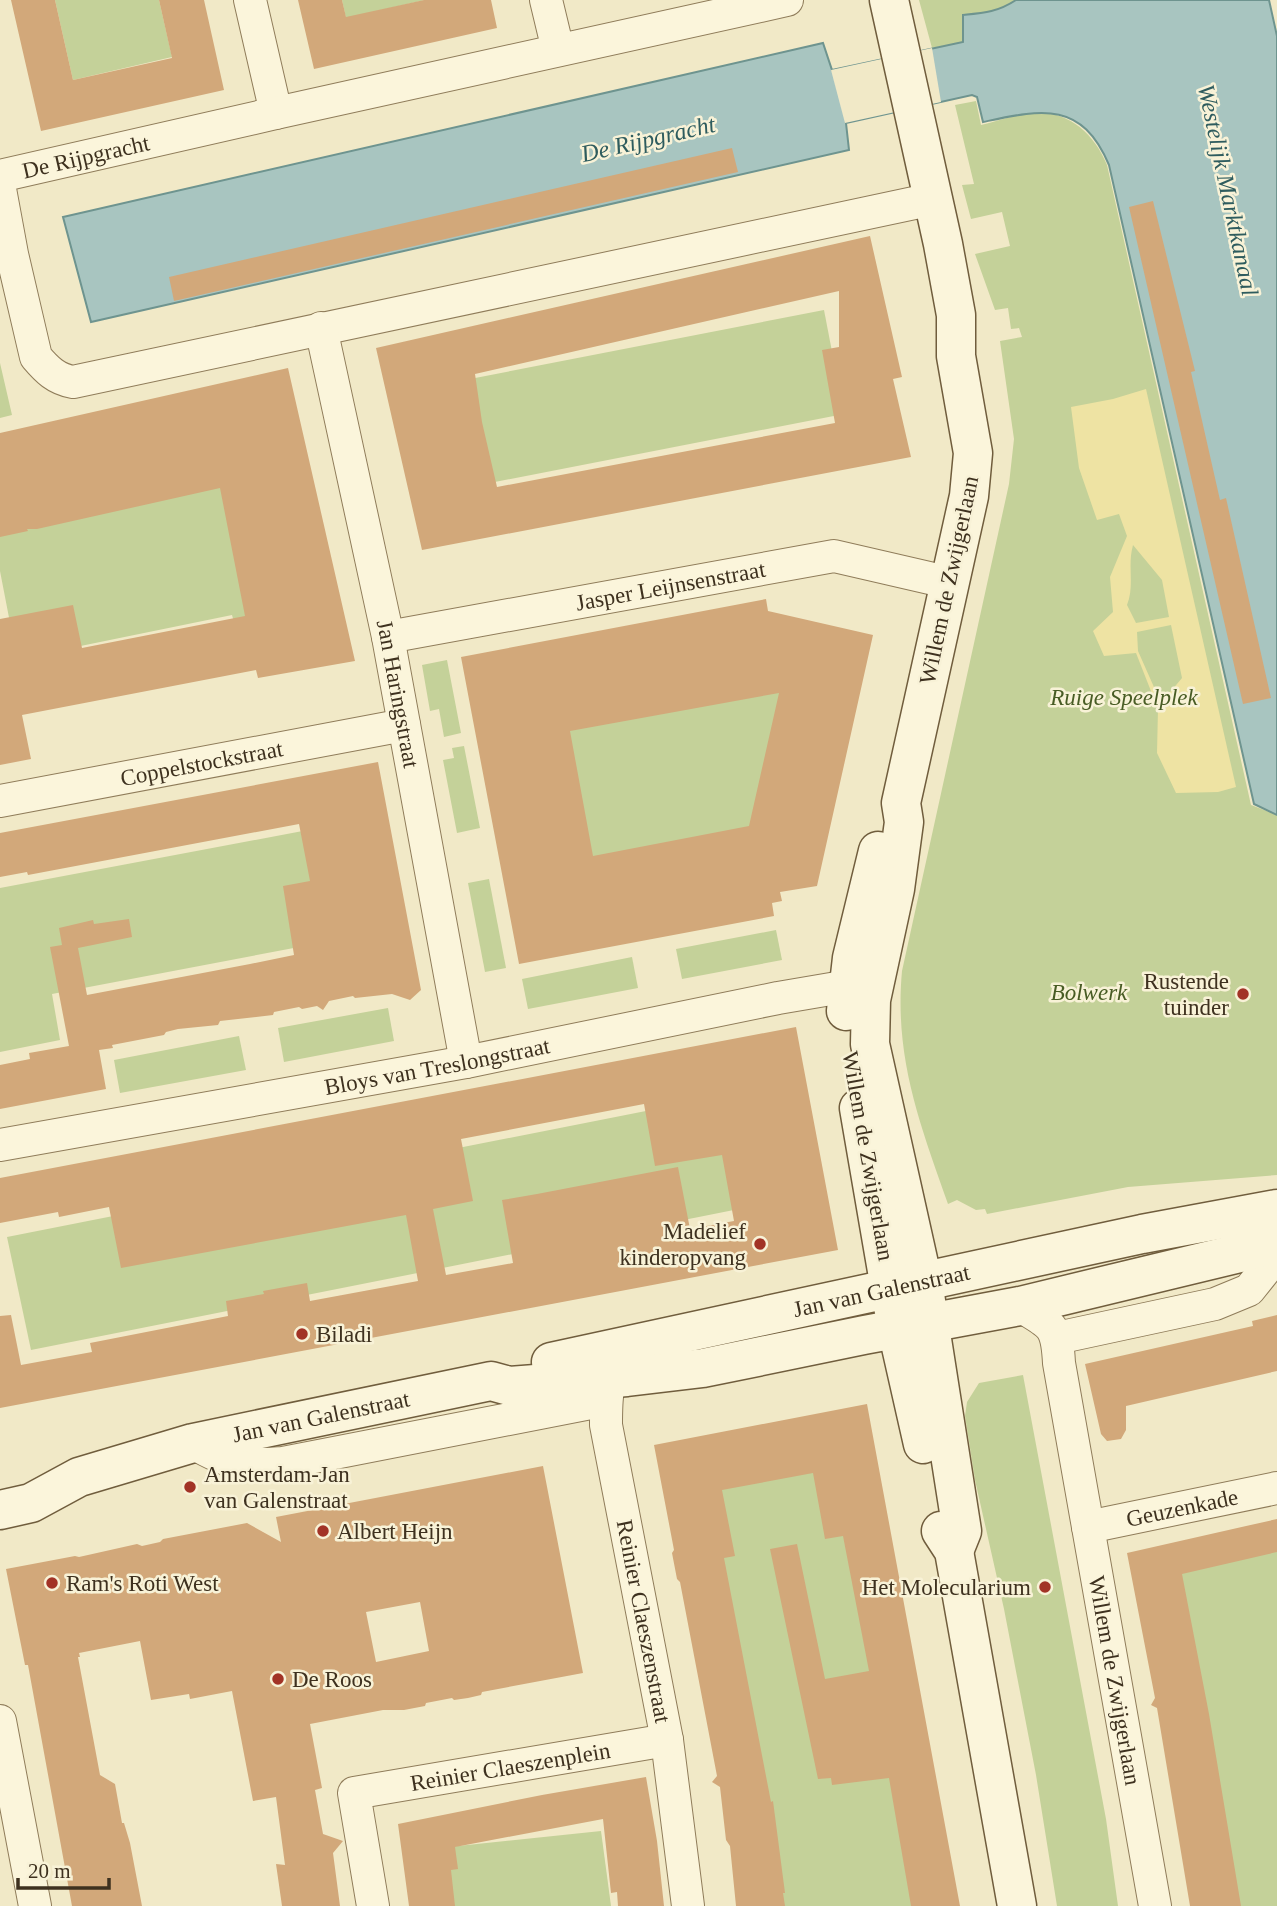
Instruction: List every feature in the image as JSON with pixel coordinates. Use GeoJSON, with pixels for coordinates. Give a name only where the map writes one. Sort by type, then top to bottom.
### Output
{"type":"FeatureCollection","features":[{"type":"Feature","properties":{"kind":"main road","name":"Willem de Zwijgerlaan"},"geometry":{"type":"LineString","coordinates":[[864,0],[889,58],[921,202],[956,315],[956,356],[971,428],[973,462],[969,496],[951,583],[901,803],[887,818],[863,906],[861,984],[848,1042],[962,1531],[954,1551],[1017,1906]]}},
{"type":"Feature","properties":{"kind":"main road","name":"Willem de Zwijgerlaan"},"geometry":{"type":"LineString","coordinates":[[889,0],[889,58]]}},
{"type":"Feature","properties":{"kind":"main road","name":"Jan van Galenstraat"},"geometry":{"type":"LineString","coordinates":[[491,1381],[498,1372],[1142,1234],[1277,1209]]}},
{"type":"Feature","properties":{"kind":"main road","name":"Jan van Galenstraat"},"geometry":{"type":"LineString","coordinates":[[0,1510],[31,1503],[79,1477],[193,1443],[491,1381],[509,1386],[608,1389],[1020,1306],[1277,1244]]}},
{"type":"Feature","properties":{"kind":"main road","name":"Jan van Galenstraat"},"geometry":{"type":"LineString","coordinates":[[0,1487],[31,1480],[79,1477]]}},
{"type":"Feature","properties":{"kind":"street"},"geometry":{"type":"LineString","coordinates":[[250,0],[276,113]]}},
{"type":"Feature","properties":{"kind":"street"},"geometry":{"type":"LineString","coordinates":[[547,0],[558,50]]}},
{"type":"Feature","properties":{"kind":"street","name":"De Rijpgracht"},"geometry":{"type":"LineString","coordinates":[[0,176],[787,0]]}},
{"type":"Feature","properties":{"kind":"street","name":"De Rijpgracht"},"geometry":{"type":"LineString","coordinates":[[1,202],[36,358],[47,371],[61,380],[73,382],[921,202]]}},
{"type":"Feature","properties":{"kind":"street","name":"Jan Haringstraat"},"geometry":{"type":"LineString","coordinates":[[321,328],[388,637],[466,1062]]}},
{"type":"Feature","properties":{"kind":"street","name":"Jasper Leijnsenstraat"},"geometry":{"type":"LineString","coordinates":[[388,637],[834,556],[951,583]]}},
{"type":"Feature","properties":{"kind":"street","name":"Coppelstockstraat"},"geometry":{"type":"LineString","coordinates":[[0,801],[404,725]]}},
{"type":"Feature","properties":{"kind":"street","name":"Bloys van Treslongstraat"},"geometry":{"type":"LineString","coordinates":[[0,1145],[466,1062],[778,998],[861,984]]}},
{"type":"Feature","properties":{"kind":"street"},"geometry":{"type":"LineString","coordinates":[[1020,1306],[1048,1322],[1057,1338],[1215,1304],[1249,1290],[1277,1255]]}},
{"type":"Feature","properties":{"kind":"street","name":"Willem de Zwijgerlaan"},"geometry":{"type":"LineString","coordinates":[[1057,1338],[1059,1363],[1155,1906]]}},
{"type":"Feature","properties":{"kind":"street"},"geometry":{"type":"LineString","coordinates":[[608,1389],[624,1354],[636,1344]]}},
{"type":"Feature","properties":{"kind":"street","name":"Jan van Galenstraat"},"geometry":{"type":"LineString","coordinates":[[193,1443],[224,1460],[253,1465],[283,1463],[608,1389]]}},
{"type":"Feature","properties":{"kind":"street","name":"Reinier Claeszenstraat"},"geometry":{"type":"LineString","coordinates":[[608,1389],[606,1425],[667,1740],[688,1906]]}},
{"type":"Feature","properties":{"kind":"street","name":"Geuzenkade"},"geometry":{"type":"LineString","coordinates":[[1088,1527],[1277,1488]]}},
{"type":"Feature","properties":{"kind":"street"},"geometry":{"type":"LineString","coordinates":[[0,1721],[35,1906]]}},
{"type":"Feature","properties":{"kind":"street","name":"Reinier Claeszenplein"},"geometry":{"type":"LineString","coordinates":[[373,1906],[354,1793],[667,1740]]}},
{"type":"Feature","properties":{"kind":"green space"},"geometry":{"type":"Polygon","coordinates":[[[55,0],[159,0],[172,57],[73,80],[55,0]]]}},
{"type":"Feature","properties":{"kind":"green space"},"geometry":{"type":"Polygon","coordinates":[[[342,0],[425,0],[346,18],[342,0]]]}},
{"type":"Feature","properties":{"kind":"green space"},"geometry":{"type":"Polygon","coordinates":[[[919,0],[1016,0],[985,13],[963,15],[963,42],[932,48],[919,0]]]}},
{"type":"Feature","properties":{"kind":"green space","name":"Bolwerk"},"geometry":{"type":"Polygon","coordinates":[[[976,101],[981,125],[1030,113],[1056,115],[1067,119],[1087,133],[1107,165],[1251,805],[1277,815],[1277,1175],[1128,1187],[987,1214],[985,1209],[976,1210],[957,1200],[948,1204],[911,1090],[902,1033],[902,971],[1009,484],[1014,439],[1000,341],[1022,337],[1019,328],[1011,329],[1008,308],[995,310],[975,254],[1010,246],[1002,212],[971,219],[962,185],[974,184],[955,105],[976,101]]]}},
{"type":"Feature","properties":{"kind":"green space"},"geometry":{"type":"Polygon","coordinates":[[[824,310],[844,414],[459,489],[439,385],[824,310]]]}},
{"type":"Feature","properties":{"kind":"green space"},"geometry":{"type":"Polygon","coordinates":[[[0,363],[12,415],[0,418],[0,363]]]}},
{"type":"Feature","properties":{"kind":"green space"},"geometry":{"type":"Polygon","coordinates":[[[242,455],[246,665],[232,615],[17,659],[0,571],[0,507],[242,455]]]}},
{"type":"Feature","properties":{"kind":"green space"},"geometry":{"type":"Polygon","coordinates":[[[447,660],[461,733],[444,737],[439,709],[430,711],[422,665],[447,660]]]}},
{"type":"Feature","properties":{"kind":"green space"},"geometry":{"type":"Polygon","coordinates":[[[804,669],[768,861],[565,901],[530,702],[804,669]]]}},
{"type":"Feature","properties":{"kind":"green space"},"geometry":{"type":"Polygon","coordinates":[[[464,746],[480,828],[457,833],[443,760],[454,758],[452,748],[464,746]]]}},
{"type":"Feature","properties":{"kind":"green space"},"geometry":{"type":"Polygon","coordinates":[[[329,826],[352,937],[52,994],[60,1040],[0,1052],[0,888],[329,826]]]}},
{"type":"Feature","properties":{"kind":"green space"},"geometry":{"type":"Polygon","coordinates":[[[489,879],[506,968],[485,972],[468,883],[489,879]]]}},
{"type":"Feature","properties":{"kind":"green space"},"geometry":{"type":"Polygon","coordinates":[[[776,930],[782,960],[682,979],[676,949],[776,930]]]}},
{"type":"Feature","properties":{"kind":"green space"},"geometry":{"type":"Polygon","coordinates":[[[632,957],[638,988],[528,1009],[522,979],[632,957]]]}},
{"type":"Feature","properties":{"kind":"green space"},"geometry":{"type":"Polygon","coordinates":[[[388,1008],[394,1041],[284,1062],[278,1028],[388,1008]]]}},
{"type":"Feature","properties":{"kind":"green space"},"geometry":{"type":"Polygon","coordinates":[[[239,1036],[246,1070],[120,1093],[114,1060],[239,1036]]]}},
{"type":"Feature","properties":{"kind":"green space"},"geometry":{"type":"Polygon","coordinates":[[[747,1091],[769,1203],[31,1350],[7,1237],[747,1091]]]}},
{"type":"Feature","properties":{"kind":"green space"},"geometry":{"type":"Polygon","coordinates":[[[1023,1375],[1106,1819],[1118,1906],[1057,1906],[1036,1775],[1004,1609],[975,1480],[965,1416],[967,1402],[979,1383],[1023,1375]]]}},
{"type":"Feature","properties":{"kind":"green space"},"geometry":{"type":"Polygon","coordinates":[[[839,1429],[926,1906],[764,1906],[700,1466],[839,1429]]]}},
{"type":"Feature","properties":{"kind":"green space"},"geometry":{"type":"Polygon","coordinates":[[[1277,1546],[1277,1906],[1216,1906],[1161,1571],[1277,1546]]]}},
{"type":"Feature","properties":{"kind":"green space"},"geometry":{"type":"Polygon","coordinates":[[[601,1831],[611,1906],[447,1906],[439,1848],[601,1831]]]}},
{"type":"Feature","properties":{"kind":"sand"},"geometry":{"type":"Polygon","coordinates":[[[1146,389],[1236,787],[1218,792],[1176,793],[1157,753],[1158,709],[1136,653],[1104,656],[1093,631],[1113,612],[1110,577],[1127,536],[1119,514],[1097,520],[1079,468],[1071,407],[1146,389]],[[1133,545],[1127,605],[1136,623],[1169,617],[1162,580],[1133,545]],[[1171,625],[1137,632],[1138,651],[1161,703],[1182,678],[1171,625]]]}},
{"type":"Feature","properties":{"kind":"water","name":"Westelijk Marktkanaal"},"geometry":{"type":"Polygon","coordinates":[[[1016,0],[1269,0],[1277,36],[1277,815],[1254,804],[1109,165],[1086,129],[1072,119],[1041,113],[983,122],[977,97],[972,95],[846,123],[849,150],[91,322],[63,217],[823,43],[832,70],[963,42],[963,15],[984,13],[1016,0]]]}},
{"type":"Feature","properties":{"kind":"pier"},"geometry":{"type":"Polygon","coordinates":[[[932,48],[941,102],[845,123],[831,70],[932,48]]]}},
{"type":"Feature","properties":{"kind":"building"},"geometry":{"type":"Polygon","coordinates":[[[11,0],[55,0],[73,80],[172,58],[159,0],[204,0],[224,90],[41,131],[11,0]]]}},
{"type":"Feature","properties":{"kind":"building"},"geometry":{"type":"Polygon","coordinates":[[[298,0],[342,0],[346,17],[424,0],[491,0],[497,28],[314,69],[298,0]]]}},
{"type":"Feature","properties":{"kind":"building"},"geometry":{"type":"Polygon","coordinates":[[[732,148],[738,172],[174,301],[169,277],[732,148]]]}},
{"type":"Feature","properties":{"kind":"building"},"geometry":{"type":"Polygon","coordinates":[[[1153,201],[1195,371],[1191,372],[1220,500],[1226,498],[1271,698],[1243,704],[1129,207],[1153,201]]]}},
{"type":"Feature","properties":{"kind":"building"},"geometry":{"type":"Polygon","coordinates":[[[870,236],[902,377],[893,379],[911,457],[422,550],[376,348],[870,236]],[[839,291],[475,374],[482,422],[497,487],[835,423],[822,350],[839,347],[839,291]]]}},
{"type":"Feature","properties":{"kind":"building"},"geometry":{"type":"Polygon","coordinates":[[[288,368],[355,661],[258,678],[256,670],[22,715],[31,759],[0,765],[0,619],[73,605],[82,648],[245,616],[220,488],[0,537],[0,433],[288,368]]]}},
{"type":"Feature","properties":{"kind":"building"},"geometry":{"type":"Polygon","coordinates":[[[766,599],[768,611],[873,635],[817,886],[780,892],[782,901],[772,903],[774,916],[519,964],[461,657],[766,599]],[[779,693],[570,731],[593,856],[749,826],[779,693]]]}},
{"type":"Feature","properties":{"kind":"building"},"geometry":{"type":"Polygon","coordinates":[[[378,762],[421,990],[410,1000],[392,994],[353,996],[329,1001],[323,1010],[317,1006],[302,1009],[299,1007],[274,1012],[273,1015],[220,1021],[218,1025],[178,1029],[164,1035],[112,1045],[113,1048],[99,1050],[106,1089],[0,1109],[0,1065],[30,1059],[29,1053],[69,1046],[50,947],[62,945],[59,928],[93,920],[94,924],[129,919],[132,937],[78,948],[87,995],[294,955],[283,886],[310,881],[299,824],[28,875],[27,872],[0,877],[0,833],[378,762]]]}},
{"type":"Feature","properties":{"kind":"building"},"geometry":{"type":"Polygon","coordinates":[[[796,1027],[838,1250],[0,1408],[0,1316],[11,1315],[21,1365],[92,1352],[90,1343],[228,1316],[226,1301],[264,1294],[263,1291],[307,1283],[310,1301],[418,1281],[406,1215],[121,1268],[109,1207],[59,1217],[58,1212],[0,1223],[0,1178],[796,1027]],[[644,1104],[461,1139],[473,1201],[433,1209],[446,1275],[513,1263],[502,1200],[678,1167],[690,1229],[734,1221],[722,1155],[655,1166],[644,1104]]]}},
{"type":"Feature","properties":{"kind":"building"},"geometry":{"type":"Polygon","coordinates":[[[1277,1315],[1277,1371],[1126,1406],[1126,1430],[1121,1439],[1107,1441],[1101,1434],[1085,1364],[1253,1326],[1252,1321],[1277,1315]]]}},
{"type":"Feature","properties":{"kind":"building"},"geometry":{"type":"Polygon","coordinates":[[[867,1404],[960,1906],[911,1906],[889,1778],[832,1785],[831,1778],[818,1779],[770,1549],[797,1544],[825,1679],[869,1671],[843,1536],[825,1539],[813,1473],[722,1490],[735,1556],[724,1558],[771,1802],[773,1801],[785,1893],[785,1906],[736,1906],[720,1787],[712,1782],[717,1776],[680,1582],[672,1553],[674,1550],[654,1445],[867,1404]]]}},
{"type":"Feature","properties":{"kind":"building"},"geometry":{"type":"Polygon","coordinates":[[[543,1466],[583,1673],[482,1692],[481,1695],[468,1698],[426,1703],[425,1706],[404,1710],[383,1710],[310,1724],[322,1788],[315,1790],[323,1834],[343,1841],[333,1853],[340,1906],[282,1906],[276,1864],[285,1865],[276,1797],[253,1801],[232,1691],[190,1699],[189,1694],[151,1700],[140,1641],[79,1653],[100,1775],[115,1784],[142,1906],[72,1906],[28,1665],[25,1665],[6,1569],[137,1544],[142,1546],[163,1539],[247,1523],[281,1542],[276,1517],[543,1466]],[[420,1602],[366,1612],[376,1662],[429,1651],[420,1602]]]}},
{"type":"Feature","properties":{"kind":"building"},"geometry":{"type":"Polygon","coordinates":[[[1277,1519],[1277,1552],[1182,1574],[1241,1906],[1190,1906],[1157,1708],[1151,1705],[1155,1698],[1127,1553],[1277,1519]]]}},
{"type":"Feature","properties":{"kind":"building"},"geometry":{"type":"Polygon","coordinates":[[[646,1777],[664,1906],[618,1906],[617,1892],[611,1893],[603,1819],[455,1847],[458,1869],[451,1870],[455,1906],[409,1906],[398,1824],[646,1777]]]}},
{"type":"Feature","properties":{"kind":"place","name":"Rustende tuinder"},"geometry":{"type":"Point","coordinates":[1243,994]}},
{"type":"Feature","properties":{"kind":"place","name":"Madelief kinderopvang"},"geometry":{"type":"Point","coordinates":[760,1244]}},
{"type":"Feature","properties":{"kind":"place","name":"Biladi"},"geometry":{"type":"Point","coordinates":[302,1334]}},
{"type":"Feature","properties":{"kind":"place","name":"Amsterdam-Jan van Galenstraat"},"geometry":{"type":"Point","coordinates":[190,1487]}},
{"type":"Feature","properties":{"kind":"place","name":"Albert Heijn"},"geometry":{"type":"Point","coordinates":[323,1531]}},
{"type":"Feature","properties":{"kind":"place","name":"Ram's Roti West"},"geometry":{"type":"Point","coordinates":[52,1583]}},
{"type":"Feature","properties":{"kind":"place","name":"Het Molecularium"},"geometry":{"type":"Point","coordinates":[1045,1587]}},
{"type":"Feature","properties":{"kind":"place","name":"De Roos"},"geometry":{"type":"Point","coordinates":[278,1679]}},
{"type":"Feature","properties":{"kind":"park label","name":"Ruige Speelplek"},"geometry":{"type":"Point","coordinates":[1124,697]}}]}
